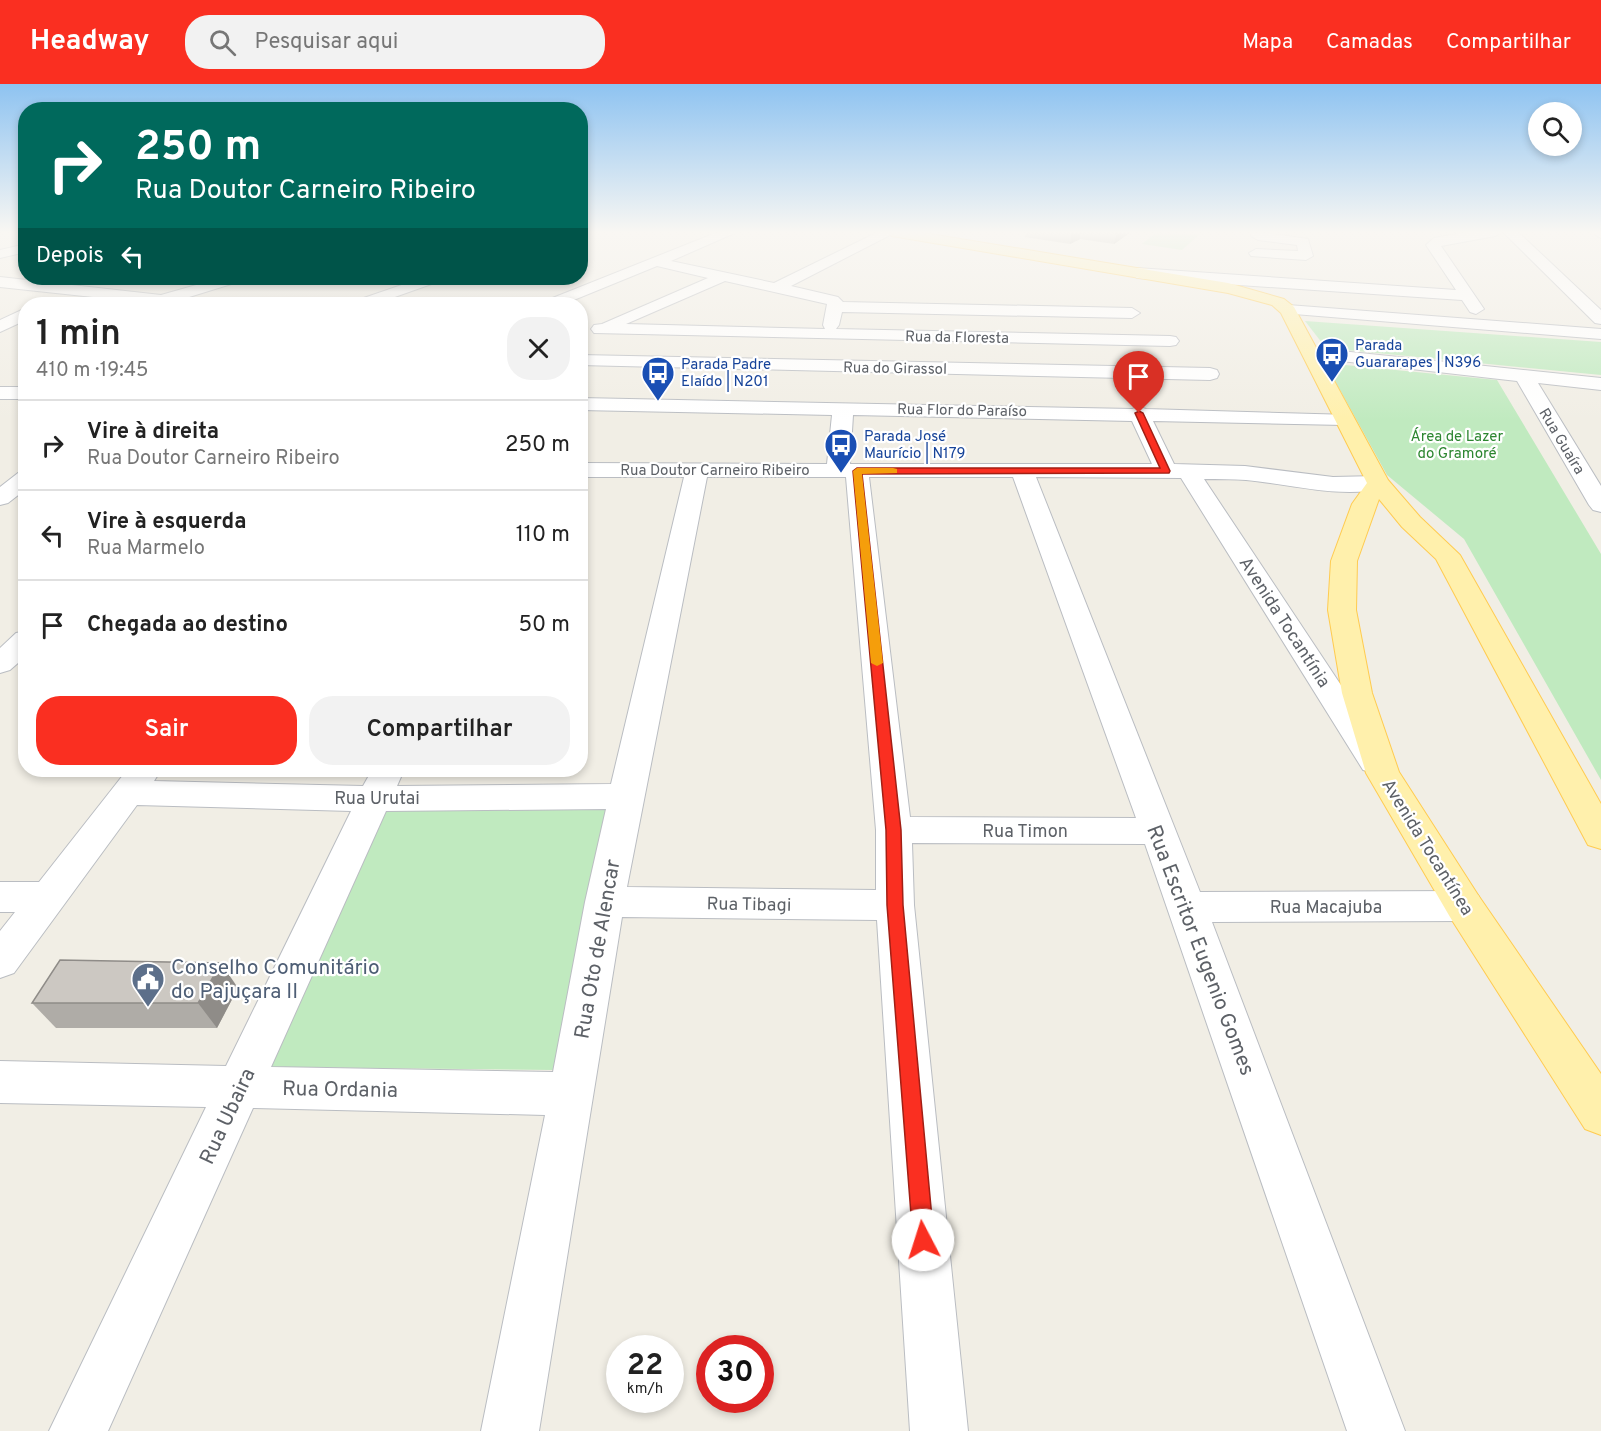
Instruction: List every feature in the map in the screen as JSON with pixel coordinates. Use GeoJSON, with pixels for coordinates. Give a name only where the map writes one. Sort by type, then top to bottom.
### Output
{"type":"FeatureCollection","features":[{"type":"Feature","properties":{"kind":"main road"},"geometry":{"type":"LineString","coordinates":[[1254,295],[1283,306],[1312,353],[1373,474],[1411,522],[1447,555],[1601,836]]}},
{"type":"Feature","properties":{"kind":"main road","name":"Avenida Tocantínea"},"geometry":{"type":"LineString","coordinates":[[1373,474],[1344,561],[1342,610],[1357,693],[1383,773],[1464,906],[1601,1113]]}},
{"type":"Feature","properties":{"kind":"street"},"geometry":{"type":"LineString","coordinates":[[112,295],[128,297]]}},
{"type":"Feature","properties":{"kind":"street"},"geometry":{"type":"LineString","coordinates":[[588,334],[680,295]]}},
{"type":"Feature","properties":{"kind":"street"},"geometry":{"type":"LineString","coordinates":[[799,295],[835,305],[1127,306],[1228,388]]}},
{"type":"Feature","properties":{"kind":"street"},"geometry":{"type":"LineString","coordinates":[[1277,295],[1283,306],[1601,334]]}},
{"type":"Feature","properties":{"kind":"street"},"geometry":{"type":"LineString","coordinates":[[1453,295],[1468,296],[1488,325]]}},
{"type":"Feature","properties":{"kind":"street"},"geometry":{"type":"LineString","coordinates":[[1577,295],[1601,319]]}},
{"type":"Feature","properties":{"kind":"street"},"geometry":{"type":"LineString","coordinates":[[588,300],[594,302]]}},
{"type":"Feature","properties":{"kind":"street"},"geometry":{"type":"LineString","coordinates":[[835,305],[829,334],[827,367],[833,408],[848,471],[894,830],[895,905],[939,1431]]}},
{"type":"Feature","properties":{"kind":"street"},"geometry":{"type":"LineString","coordinates":[[616,307],[639,312]]}},
{"type":"Feature","properties":{"kind":"street"},"geometry":{"type":"LineString","coordinates":[[0,312],[18,313]]}},
{"type":"Feature","properties":{"kind":"street"},"geometry":{"type":"LineString","coordinates":[[3,335],[18,321]]}},
{"type":"Feature","properties":{"kind":"street","name":"Rua da Floresta"},"geometry":{"type":"LineString","coordinates":[[600,329],[1170,341]]}},
{"type":"Feature","properties":{"kind":"street"},"geometry":{"type":"LineString","coordinates":[[1312,353],[1601,384]]}},
{"type":"Feature","properties":{"kind":"street","name":"Rua do Girassol"},"geometry":{"type":"LineString","coordinates":[[588,360],[1210,374]]}},
{"type":"Feature","properties":{"kind":"street","name":"Rua Guaíra"},"geometry":{"type":"LineString","coordinates":[[1524,376],[1601,505]]}},
{"type":"Feature","properties":{"kind":"street"},"geometry":{"type":"LineString","coordinates":[[0,393],[18,393]]}},
{"type":"Feature","properties":{"kind":"street"},"geometry":{"type":"LineString","coordinates":[[1247,402],[1265,416]]}},
{"type":"Feature","properties":{"kind":"street","name":"Rua Flor do Paraíso"},"geometry":{"type":"LineString","coordinates":[[588,404],[1139,413],[1344,419]]}},
{"type":"Feature","properties":{"kind":"street","name":"Avenida Tocantínia"},"geometry":{"type":"LineString","coordinates":[[1139,413],[1383,773]]}},
{"type":"Feature","properties":{"kind":"street"},"geometry":{"type":"LineString","coordinates":[[0,470],[18,470]]}},
{"type":"Feature","properties":{"kind":"street","name":"Rua Doutor Carneiro Ribeiro"},"geometry":{"type":"LineString","coordinates":[[588,470],[1177,471],[1245,473],[1325,484],[1373,474]]}},
{"type":"Feature","properties":{"kind":"street","name":"Rua Oto de Alencar"},"geometry":{"type":"LineString","coordinates":[[510,1431],[572,1094],[604,902],[697,471]]}},
{"type":"Feature","properties":{"kind":"street","name":"Rua Escritor Eugenio Gomes"},"geometry":{"type":"LineString","coordinates":[[1022,471],[1187,907],[1376,1431]]}},
{"type":"Feature","properties":{"kind":"street"},"geometry":{"type":"LineString","coordinates":[[0,498],[18,484]]}},
{"type":"Feature","properties":{"kind":"street"},"geometry":{"type":"LineString","coordinates":[[0,664],[18,647]]}},
{"type":"Feature","properties":{"kind":"street"},"geometry":{"type":"LineString","coordinates":[[0,961],[137,781]]}},
{"type":"Feature","properties":{"kind":"street","name":"Rua Urutai"},"geometry":{"type":"LineString","coordinates":[[137,781],[381,784],[627,796]]}},
{"type":"Feature","properties":{"kind":"street","name":"Rua Ubaira"},"geometry":{"type":"LineString","coordinates":[[78,1431],[381,784]]}},
{"type":"Feature","properties":{"kind":"street","name":"Rua Timon"},"geometry":{"type":"LineString","coordinates":[[894,830],[1157,831]]}},
{"type":"Feature","properties":{"kind":"street"},"geometry":{"type":"LineString","coordinates":[[0,897],[47,897]]}},
{"type":"Feature","properties":{"kind":"street","name":"Rua Tibagi"},"geometry":{"type":"LineString","coordinates":[[604,902],[895,905]]}},
{"type":"Feature","properties":{"kind":"street","name":"Rua Macajuba"},"geometry":{"type":"LineString","coordinates":[[1187,907],[1464,906]]}},
{"type":"Feature","properties":{"kind":"street","name":"Rua Ordania"},"geometry":{"type":"LineString","coordinates":[[0,1082],[572,1094]]}},
{"type":"Feature","properties":{"kind":"green space"},"geometry":{"type":"Polygon","coordinates":[[[1305,321],[1601,342],[1601,375],[1326,348],[1305,321]]]}},
{"type":"Feature","properties":{"kind":"green space","name":"Área de Lazer do Gramoré"},"geometry":{"type":"Polygon","coordinates":[[[1325,363],[1497,380],[1601,554],[1601,780],[1464,539],[1387,475],[1325,363]]]}},
{"type":"Feature","properties":{"kind":"green space"},"geometry":{"type":"Polygon","coordinates":[[[610,799],[554,1070],[269,1067],[387,806],[610,799]]]}},
{"type":"Feature","properties":{"kind":"building"},"geometry":{"type":"Polygon","coordinates":[[[60,960],[221,963],[198,1003],[32,1003],[60,960]]]}},
{"type":"Feature","properties":{"kind":"slow traffic"},"geometry":{"type":"LineString","coordinates":[[877,663],[857,471],[893,471]]}},
{"type":"Feature","properties":{"kind":"place","name":"Parada Guararapes | N396"},"geometry":{"type":"Point","coordinates":[1332,383]}},
{"type":"Feature","properties":{"kind":"place","name":"Parada Padre Elaído | N201"},"geometry":{"type":"Point","coordinates":[658,402]}},
{"type":"Feature","properties":{"kind":"place","name":"Parada José Maurício | N179"},"geometry":{"type":"Point","coordinates":[841,474]}},
{"type":"Feature","properties":{"kind":"place","name":"Conselho Comunitário do Pajuçara II"},"geometry":{"type":"Point","coordinates":[148,1008]}},
{"type":"Feature","properties":{"kind":"route"},"geometry":{"type":"LineString","coordinates":[[923,1240],[895,905],[894,830],[857,471],[1166,471],[1139,413]]}}]}
